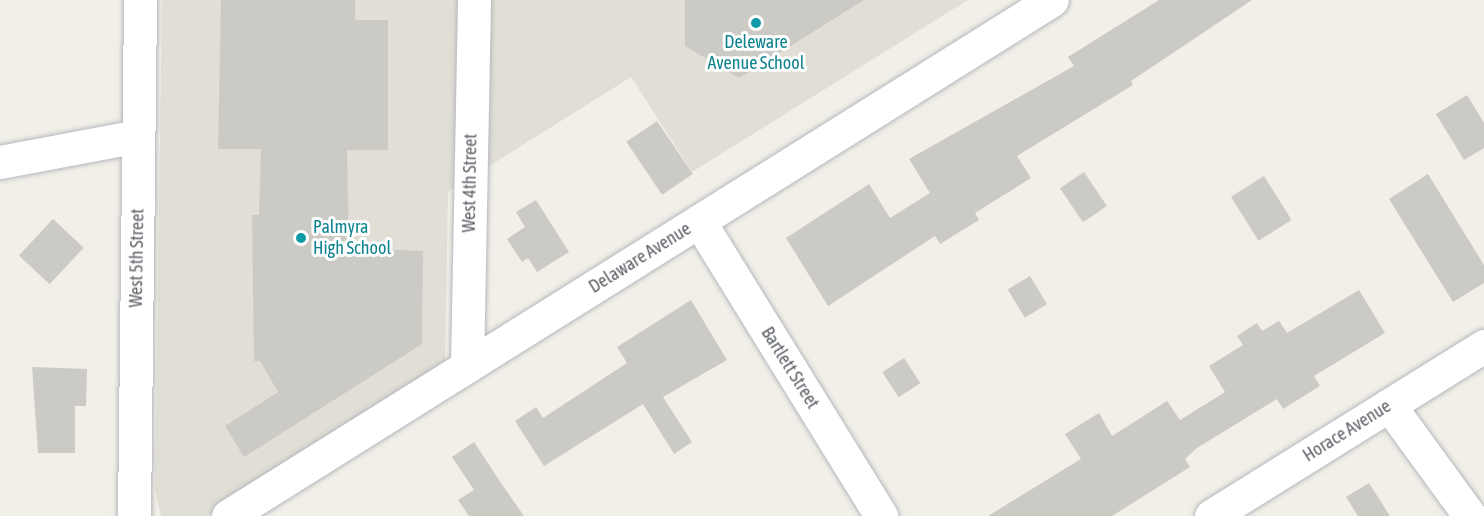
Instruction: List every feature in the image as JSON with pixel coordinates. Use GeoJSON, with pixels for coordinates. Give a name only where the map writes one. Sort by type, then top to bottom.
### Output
{"type":"FeatureCollection","features":[{"type":"Feature","properties":{"kind":"street","name":"West 5th Street"},"geometry":{"type":"LineString","coordinates":[[134,516],[140,0]]}},
{"type":"Feature","properties":{"kind":"street","name":"West 4th Street"},"geometry":{"type":"LineString","coordinates":[[467,366],[474,0]]}},
{"type":"Feature","properties":{"kind":"street","name":"Delaware Avenue"},"geometry":{"type":"LineString","coordinates":[[228,516],[1052,0]]}},
{"type":"Feature","properties":{"kind":"street"},"geometry":{"type":"LineString","coordinates":[[0,162],[138,136]]}},
{"type":"Feature","properties":{"kind":"street","name":"Bartlett Street"},"geometry":{"type":"LineString","coordinates":[[699,220],[880,516]]}},
{"type":"Feature","properties":{"kind":"street","name":"Horace Avenue"},"geometry":{"type":"LineString","coordinates":[[1211,516],[1484,346]]}},
{"type":"Feature","properties":{"kind":"street"},"geometry":{"type":"LineString","coordinates":[[1389,405],[1470,516]]}},
{"type":"Feature","properties":{"kind":"shaded area"},"geometry":{"type":"Polygon","coordinates":[[[162,0],[968,0],[692,172],[631,77],[448,192],[445,366],[206,516],[161,516],[155,490],[162,0]]]}},
{"type":"Feature","properties":{"kind":"building","name":"Palmyra High School"},"geometry":{"type":"Polygon","coordinates":[[[221,0],[355,0],[355,20],[388,20],[388,150],[347,150],[349,248],[423,251],[422,344],[244,457],[225,426],[278,392],[260,361],[254,361],[252,215],[259,215],[261,149],[218,149],[221,0]]]}},
{"type":"Feature","properties":{"kind":"building","name":"Deleware Avenue School"},"geometry":{"type":"Polygon","coordinates":[[[685,0],[864,0],[739,78],[685,46],[685,0]]]}},
{"type":"Feature","properties":{"kind":"building"},"geometry":{"type":"Polygon","coordinates":[[[1159,0],[1252,0],[1131,81],[1133,85],[1017,156],[1031,178],[975,213],[979,220],[940,244],[935,236],[828,306],[786,238],[869,184],[890,218],[930,193],[909,159],[1074,66],[1068,57],[1159,0]]]}},
{"type":"Feature","properties":{"kind":"building"},"geometry":{"type":"Polygon","coordinates":[[[1467,95],[1484,123],[1484,148],[1464,160],[1436,114],[1467,95]]]}},
{"type":"Feature","properties":{"kind":"building"},"geometry":{"type":"Polygon","coordinates":[[[657,121],[693,174],[662,195],[626,142],[657,121]]]}},
{"type":"Feature","properties":{"kind":"building"},"geometry":{"type":"Polygon","coordinates":[[[1084,172],[1107,206],[1083,222],[1060,188],[1084,172]]]}},
{"type":"Feature","properties":{"kind":"building"},"geometry":{"type":"Polygon","coordinates":[[[1428,174],[1484,265],[1484,283],[1453,302],[1389,199],[1428,174]]]}},
{"type":"Feature","properties":{"kind":"building"},"geometry":{"type":"Polygon","coordinates":[[[1264,176],[1292,220],[1258,241],[1231,197],[1264,176]]]}},
{"type":"Feature","properties":{"kind":"building"},"geometry":{"type":"Polygon","coordinates":[[[536,200],[569,252],[537,272],[528,258],[522,262],[507,239],[525,227],[516,212],[536,200]]]}},
{"type":"Feature","properties":{"kind":"building"},"geometry":{"type":"Polygon","coordinates":[[[53,219],[84,248],[50,284],[19,256],[53,219]]]}},
{"type":"Feature","properties":{"kind":"building"},"geometry":{"type":"Polygon","coordinates":[[[1030,276],[1047,304],[1025,318],[1008,289],[1030,276]]]}},
{"type":"Feature","properties":{"kind":"building"},"geometry":{"type":"Polygon","coordinates":[[[1359,290],[1385,333],[1314,376],[1320,386],[1283,409],[1277,399],[1197,448],[1185,459],[1190,467],[1112,516],[988,516],[1081,459],[1065,434],[1099,413],[1112,436],[1167,401],[1180,420],[1225,392],[1209,366],[1243,345],[1237,336],[1257,323],[1262,331],[1279,321],[1287,333],[1359,290]]]}},
{"type":"Feature","properties":{"kind":"building"},"geometry":{"type":"Polygon","coordinates":[[[691,300],[727,360],[663,397],[692,442],[674,454],[643,404],[544,466],[515,421],[536,407],[543,418],[627,363],[617,347],[691,300]]]}},
{"type":"Feature","properties":{"kind":"building"},"geometry":{"type":"Polygon","coordinates":[[[904,358],[920,383],[899,397],[882,372],[904,358]]]}},
{"type":"Feature","properties":{"kind":"building"},"geometry":{"type":"Polygon","coordinates":[[[32,367],[87,369],[86,406],[75,406],[75,453],[38,453],[32,367]]]}},
{"type":"Feature","properties":{"kind":"building"},"geometry":{"type":"Polygon","coordinates":[[[474,442],[524,516],[469,516],[458,500],[474,490],[452,457],[474,442]]]}},
{"type":"Feature","properties":{"kind":"building"},"geometry":{"type":"Polygon","coordinates":[[[1369,483],[1390,516],[1358,516],[1346,497],[1369,483]]]}},
{"type":"Feature","properties":{"kind":"place","name":"Deleware Avenue School"},"geometry":{"type":"Point","coordinates":[756,23]}},
{"type":"Feature","properties":{"kind":"place","name":"Palmyra High School"},"geometry":{"type":"Point","coordinates":[301,238]}}]}
